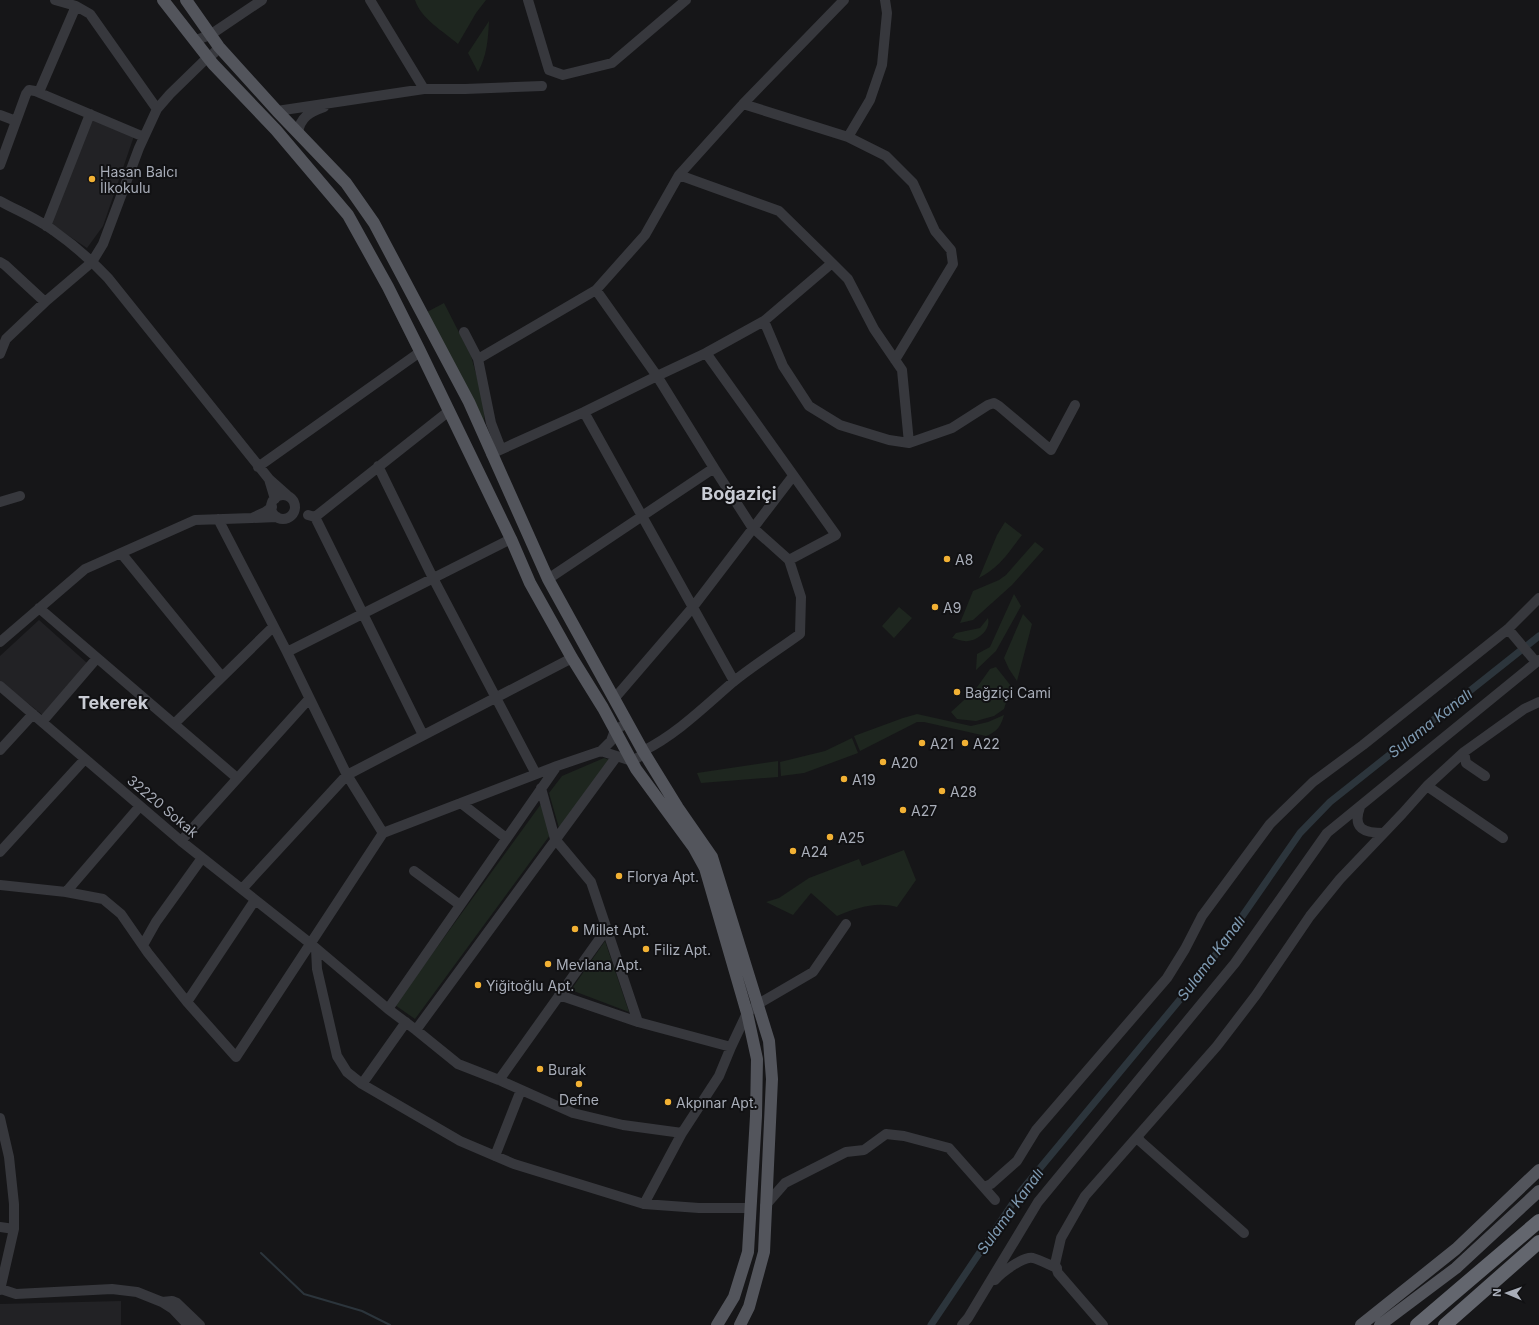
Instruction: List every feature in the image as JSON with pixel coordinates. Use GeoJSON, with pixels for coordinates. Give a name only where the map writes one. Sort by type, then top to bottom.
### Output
{"type":"FeatureCollection","features":[{"type":"Feature","properties":{"kind":"highway"},"geometry":{"type":"LineString","coordinates":[[1417,1325],[1539,1221]]}},
{"type":"Feature","properties":{"kind":"highway"},"geometry":{"type":"LineString","coordinates":[[1445,1325],[1539,1242]]}},
{"type":"Feature","properties":{"kind":"main road"},"geometry":{"type":"LineString","coordinates":[[163,0],[208,57],[276,130],[348,215],[388,287],[511,539],[530,583],[572,658],[603,708],[636,769],[694,848],[705,868],[747,1014],[756,1059],[756,1116],[748,1252],[734,1297],[717,1325]]}},
{"type":"Feature","properties":{"kind":"main road"},"geometry":{"type":"LineString","coordinates":[[186,0],[219,47],[277,111],[346,182],[374,223],[496,451],[548,579],[644,752],[678,808],[712,857],[769,1041],[772,1079],[764,1252],[749,1307],[740,1325]]}},
{"type":"Feature","properties":{"kind":"main road"},"geometry":{"type":"LineString","coordinates":[[1361,1325],[1456,1249],[1539,1170]]}},
{"type":"Feature","properties":{"kind":"main road"},"geometry":{"type":"LineString","coordinates":[[1380,1325],[1456,1268],[1539,1191]]}},
{"type":"Feature","properties":{"kind":"street"},"geometry":{"type":"LineString","coordinates":[[196,43],[199,39],[210,34],[262,0]]}},
{"type":"Feature","properties":{"kind":"street"},"geometry":{"type":"LineString","coordinates":[[370,0],[424,89]]}},
{"type":"Feature","properties":{"kind":"street"},"geometry":{"type":"LineString","coordinates":[[528,0],[549,70],[563,75],[612,63],[686,0]]}},
{"type":"Feature","properties":{"kind":"street"},"geometry":{"type":"LineString","coordinates":[[478,359],[596,290],[645,235],[679,175],[744,104],[844,0]]}},
{"type":"Feature","properties":{"kind":"street"},"geometry":{"type":"LineString","coordinates":[[848,137],[870,100],[882,66],[887,13],[885,0]]}},
{"type":"Feature","properties":{"kind":"street"},"geometry":{"type":"LineString","coordinates":[[62,1],[76,6],[90,14],[157,110]]}},
{"type":"Feature","properties":{"kind":"street"},"geometry":{"type":"LineString","coordinates":[[39,92],[76,6]]}},
{"type":"Feature","properties":{"kind":"street"},"geometry":{"type":"LineString","coordinates":[[0,354],[3,338],[92,262],[103,244],[144,137],[157,110],[170,94],[219,47]]}},
{"type":"Feature","properties":{"kind":"street"},"geometry":{"type":"LineString","coordinates":[[277,111],[424,89],[542,86]]}},
{"type":"Feature","properties":{"kind":"street"},"geometry":{"type":"LineString","coordinates":[[0,165],[26,94],[30,90],[39,92],[144,137]]}},
{"type":"Feature","properties":{"kind":"street"},"geometry":{"type":"LineString","coordinates":[[298,133],[299,124],[306,116],[320,108],[341,101]]}},
{"type":"Feature","properties":{"kind":"street"},"geometry":{"type":"LineString","coordinates":[[744,104],[848,137],[886,156],[913,183],[935,231],[952,250],[953,264],[895,360]]}},
{"type":"Feature","properties":{"kind":"street"},"geometry":{"type":"LineString","coordinates":[[0,114],[16,121]]}},
{"type":"Feature","properties":{"kind":"street"},"geometry":{"type":"LineString","coordinates":[[46,226],[90,114]]}},
{"type":"Feature","properties":{"kind":"street"},"geometry":{"type":"LineString","coordinates":[[679,175],[779,211],[848,279],[874,329],[902,370],[909,443]]}},
{"type":"Feature","properties":{"kind":"street"},"geometry":{"type":"LineString","coordinates":[[0,201],[54,231],[92,262],[108,278],[248,452],[258,467],[287,496],[292,498],[295,504],[311,516],[363,612],[423,736]]}},
{"type":"Feature","properties":{"kind":"street"},"geometry":{"type":"LineString","coordinates":[[0,262],[45,302]]}},
{"type":"Feature","properties":{"kind":"street"},"geometry":{"type":"LineString","coordinates":[[464,332],[478,359],[496,451],[584,412],[706,353],[764,321],[832,263]]}},
{"type":"Feature","properties":{"kind":"street"},"geometry":{"type":"LineString","coordinates":[[596,290],[657,376],[752,527],[789,560],[801,597],[800,634],[734,681],[675,731],[632,761],[601,751]]}},
{"type":"Feature","properties":{"kind":"street"},"geometry":{"type":"LineString","coordinates":[[764,321],[783,366],[809,406],[840,425],[890,440],[909,443],[952,428],[988,405],[994,403],[1051,450],[1075,406]]}},
{"type":"Feature","properties":{"kind":"street"},"geometry":{"type":"LineString","coordinates":[[258,467],[420,352]]}},
{"type":"Feature","properties":{"kind":"street"},"geometry":{"type":"LineString","coordinates":[[706,353],[836,535],[789,560]]}},
{"type":"Feature","properties":{"kind":"street"},"geometry":{"type":"LineString","coordinates":[[0,642],[85,569],[195,520],[276,517],[281,519],[311,516],[449,411]]}},
{"type":"Feature","properties":{"kind":"street"},"geometry":{"type":"LineString","coordinates":[[584,412],[734,681]]}},
{"type":"Feature","properties":{"kind":"street"},"geometry":{"type":"LineString","coordinates":[[378,466],[433,578],[536,774]]}},
{"type":"Feature","properties":{"kind":"street"},"geometry":{"type":"LineString","coordinates":[[548,579],[714,468]]}},
{"type":"Feature","properties":{"kind":"street"},"geometry":{"type":"LineString","coordinates":[[614,699],[693,607],[752,527],[793,476]]}},
{"type":"Feature","properties":{"kind":"street"},"geometry":{"type":"LineString","coordinates":[[269,479],[273,503],[273,514],[276,517]]}},
{"type":"Feature","properties":{"kind":"street"},"geometry":{"type":"LineString","coordinates":[[252,518],[265,512],[280,495],[287,496]]}},
{"type":"Feature","properties":{"kind":"street"},"geometry":{"type":"LineString","coordinates":[[0,502],[20,496]]}},
{"type":"Feature","properties":{"kind":"street"},"geometry":{"type":"LineString","coordinates":[[289,518],[295,511],[295,504]]}},
{"type":"Feature","properties":{"kind":"street"},"geometry":{"type":"LineString","coordinates":[[218,518],[287,652],[308,699],[324,727],[347,776],[383,833]]}},
{"type":"Feature","properties":{"kind":"street"},"geometry":{"type":"LineString","coordinates":[[287,652],[363,612],[511,539]]}},
{"type":"Feature","properties":{"kind":"street"},"geometry":{"type":"LineString","coordinates":[[121,553],[222,677]]}},
{"type":"Feature","properties":{"kind":"street"},"geometry":{"type":"LineString","coordinates":[[984,1187],[991,1184],[1017,1161],[1036,1130],[1167,978],[1186,949],[1202,916],[1270,824],[1313,782],[1512,633],[1539,598]]}},
{"type":"Feature","properties":{"kind":"street"},"geometry":{"type":"LineString","coordinates":[[39,608],[237,778]]}},
{"type":"Feature","properties":{"kind":"street"},"geometry":{"type":"LineString","coordinates":[[174,724],[273,627]]}},
{"type":"Feature","properties":{"kind":"street"},"geometry":{"type":"LineString","coordinates":[[962,1325],[981,1297],[1038,1202],[1235,963],[1327,833],[1536,660],[1512,633]]}},
{"type":"Feature","properties":{"kind":"street"},"geometry":{"type":"LineString","coordinates":[[42,722],[98,658]]}},
{"type":"Feature","properties":{"kind":"street"},"geometry":{"type":"LineString","coordinates":[[242,889],[347,776],[572,658]]}},
{"type":"Feature","properties":{"kind":"street","name":"32220 Sokak"},"geometry":{"type":"LineString","coordinates":[[0,686],[181,841],[458,1064],[499,1080],[573,1113],[624,1125],[682,1133]]}},
{"type":"Feature","properties":{"kind":"street"},"geometry":{"type":"LineString","coordinates":[[181,841],[308,699]]}},
{"type":"Feature","properties":{"kind":"street"},"geometry":{"type":"LineString","coordinates":[[1103,1325],[1058,1272],[1055,1264],[1061,1238],[1085,1196],[1217,1046],[1256,995],[1310,916],[1340,879],[1427,786],[1464,752],[1524,709],[1539,702]]}},
{"type":"Feature","properties":{"kind":"street"},"geometry":{"type":"LineString","coordinates":[[0,750],[33,714]]}},
{"type":"Feature","properties":{"kind":"street"},"geometry":{"type":"LineString","coordinates":[[0,885],[66,892],[103,899],[121,914],[187,1002],[236,1057],[314,947],[383,833],[557,766],[601,751],[611,741],[615,730],[627,723]]}},
{"type":"Feature","properties":{"kind":"street"},"geometry":{"type":"LineString","coordinates":[[1464,752],[1466,763],[1485,776]]}},
{"type":"Feature","properties":{"kind":"street"},"geometry":{"type":"LineString","coordinates":[[416,1030],[617,756]]}},
{"type":"Feature","properties":{"kind":"street"},"geometry":{"type":"LineString","coordinates":[[0,852],[86,759]]}},
{"type":"Feature","properties":{"kind":"street"},"geometry":{"type":"LineString","coordinates":[[388,1009],[557,766]]}},
{"type":"Feature","properties":{"kind":"street"},"geometry":{"type":"LineString","coordinates":[[1427,786],[1503,838]]}},
{"type":"Feature","properties":{"kind":"street"},"geometry":{"type":"LineString","coordinates":[[541,788],[555,839],[591,882],[638,1022]]}},
{"type":"Feature","properties":{"kind":"street"},"geometry":{"type":"LineString","coordinates":[[461,803],[506,838]]}},
{"type":"Feature","properties":{"kind":"street"},"geometry":{"type":"LineString","coordinates":[[66,892],[140,806]]}},
{"type":"Feature","properties":{"kind":"street"},"geometry":{"type":"LineString","coordinates":[[1360,807],[1356,819],[1360,827],[1370,832],[1384,833]]}},
{"type":"Feature","properties":{"kind":"street"},"geometry":{"type":"LineString","coordinates":[[143,945],[156,922],[202,858]]}},
{"type":"Feature","properties":{"kind":"street"},"geometry":{"type":"LineString","coordinates":[[414,871],[460,905]]}},
{"type":"Feature","properties":{"kind":"street"},"geometry":{"type":"LineString","coordinates":[[187,1002],[255,900]]}},
{"type":"Feature","properties":{"kind":"street"},"geometry":{"type":"LineString","coordinates":[[644,1204],[682,1133],[719,1076],[747,1014],[758,1004],[813,972],[846,924]]}},
{"type":"Feature","properties":{"kind":"street"},"geometry":{"type":"LineString","coordinates":[[499,1080],[606,930]]}},
{"type":"Feature","properties":{"kind":"street"},"geometry":{"type":"LineString","coordinates":[[314,947],[338,1056],[347,1072],[362,1084],[460,1141],[514,1164],[644,1204],[699,1208],[750,1208]]}},
{"type":"Feature","properties":{"kind":"street"},"geometry":{"type":"LineString","coordinates":[[559,995],[638,1022],[731,1047]]}},
{"type":"Feature","properties":{"kind":"street"},"geometry":{"type":"LineString","coordinates":[[362,1084],[406,1022]]}},
{"type":"Feature","properties":{"kind":"street"},"geometry":{"type":"LineString","coordinates":[[495,1156],[521,1090]]}},
{"type":"Feature","properties":{"kind":"street"},"geometry":{"type":"LineString","coordinates":[[0,1118],[8,1156],[14,1204],[14,1229],[1,1289],[16,1294],[112,1289],[137,1292],[162,1302],[173,1309],[188,1325]]}},
{"type":"Feature","properties":{"kind":"street"},"geometry":{"type":"LineString","coordinates":[[765,1206],[785,1183],[846,1152],[864,1150],[886,1134],[904,1136],[949,1148],[995,1200]]}},
{"type":"Feature","properties":{"kind":"street"},"geometry":{"type":"LineString","coordinates":[[1138,1136],[1140,1141],[1244,1233]]}},
{"type":"Feature","properties":{"kind":"street"},"geometry":{"type":"LineString","coordinates":[[0,1227],[14,1229]]}},
{"type":"Feature","properties":{"kind":"street"},"geometry":{"type":"LineString","coordinates":[[981,1297],[997,1277],[1024,1259],[1034,1258],[1057,1268]]}},
{"type":"Feature","properties":{"kind":"street"},"geometry":{"type":"LineString","coordinates":[[162,1302],[172,1301],[177,1303],[200,1325]]}},
{"type":"Feature","properties":{"kind":"shaded area"},"geometry":{"type":"Polygon","coordinates":[[[415,0],[486,0],[476,13],[458,44],[427,19],[418,7],[415,0]]]}},
{"type":"Feature","properties":{"kind":"shaded area"},"geometry":{"type":"Polygon","coordinates":[[[489,21],[486,47],[478,72],[468,53],[489,21]]]}},
{"type":"Feature","properties":{"kind":"shaded area","name":"Hasan Balcı İlkokulu"},"geometry":{"type":"Polygon","coordinates":[[[91,119],[134,136],[103,226],[87,248],[48,222],[91,119]]]}},
{"type":"Feature","properties":{"kind":"shaded area"},"geometry":{"type":"Polygon","coordinates":[[[444,303],[471,356],[485,406],[484,424],[427,312],[444,303]]]}},
{"type":"Feature","properties":{"kind":"shaded area"},"geometry":{"type":"Polygon","coordinates":[[[1005,522],[1022,535],[1008,554],[993,569],[979,578],[997,535],[1005,522]]]}},
{"type":"Feature","properties":{"kind":"shaded area"},"geometry":{"type":"Polygon","coordinates":[[[1035,542],[1044,549],[1012,585],[973,620],[960,623],[973,591],[999,580],[1006,575],[1035,542]]]}},
{"type":"Feature","properties":{"kind":"shaded area"},"geometry":{"type":"Polygon","coordinates":[[[1014,594],[1021,606],[996,651],[976,670],[977,654],[990,647],[1014,594]]]}},
{"type":"Feature","properties":{"kind":"shaded area"},"geometry":{"type":"Polygon","coordinates":[[[899,607],[912,618],[894,638],[882,626],[899,607]]]}},
{"type":"Feature","properties":{"kind":"shaded area"},"geometry":{"type":"Polygon","coordinates":[[[1023,614],[1032,624],[1017,681],[1004,658],[1023,614]]]}},
{"type":"Feature","properties":{"kind":"shaded area"},"geometry":{"type":"Polygon","coordinates":[[[988,618],[988,626],[986,630],[976,639],[962,641],[952,638],[956,633],[980,628],[988,618]]]}},
{"type":"Feature","properties":{"kind":"shaded area"},"geometry":{"type":"Polygon","coordinates":[[[39,620],[87,663],[44,716],[0,681],[0,656],[39,620]]]}},
{"type":"Feature","properties":{"kind":"shaded area"},"geometry":{"type":"Polygon","coordinates":[[[996,667],[1011,686],[1004,709],[994,716],[976,721],[957,719],[951,712],[975,690],[990,669],[996,667]]]}},
{"type":"Feature","properties":{"kind":"shaded area"},"geometry":{"type":"Polygon","coordinates":[[[917,714],[971,726],[988,722],[1004,715],[998,728],[993,733],[986,736],[924,722],[917,722],[860,751],[854,736],[917,714]]]}},
{"type":"Feature","properties":{"kind":"shaded area"},"geometry":{"type":"Polygon","coordinates":[[[852,738],[858,753],[804,773],[781,776],[780,762],[825,751],[852,738]]]}},
{"type":"Feature","properties":{"kind":"shaded area"},"geometry":{"type":"Polygon","coordinates":[[[604,758],[610,760],[559,828],[549,793],[562,776],[604,758]]]}},
{"type":"Feature","properties":{"kind":"shaded area"},"geometry":{"type":"Polygon","coordinates":[[[778,761],[778,777],[701,783],[697,773],[778,761]]]}},
{"type":"Feature","properties":{"kind":"shaded area"},"geometry":{"type":"Polygon","coordinates":[[[541,804],[550,835],[415,1019],[395,1005],[541,804]]]}},
{"type":"Feature","properties":{"kind":"shaded area"},"geometry":{"type":"Polygon","coordinates":[[[904,850],[916,880],[897,907],[889,905],[866,906],[837,916],[811,893],[793,915],[766,902],[779,898],[809,878],[859,859],[862,866],[904,850]]]}},
{"type":"Feature","properties":{"kind":"shaded area"},"geometry":{"type":"Polygon","coordinates":[[[605,941],[629,1012],[571,990],[605,941]]]}},
{"type":"Feature","properties":{"kind":"shaded area"},"geometry":{"type":"Polygon","coordinates":[[[121,1301],[121,1325],[0,1325],[0,1304],[121,1301]]]}},
{"type":"Feature","properties":{"kind":"waterway","name":"Sulama Kanalı"},"geometry":{"type":"LineString","coordinates":[[931,1325],[1021,1191],[1207,967],[1300,833],[1330,802],[1539,636]]}},
{"type":"Feature","properties":{"kind":"waterway"},"geometry":{"type":"LineString","coordinates":[[261,1253],[304,1294],[362,1311],[390,1325]]}},
{"type":"Feature","properties":{"kind":"place","name":"Hasan Balcı İlkokulu"},"geometry":{"type":"Point","coordinates":[92,179]}},
{"type":"Feature","properties":{"kind":"place","name":"A8"},"geometry":{"type":"Point","coordinates":[947,559]}},
{"type":"Feature","properties":{"kind":"place","name":"A9"},"geometry":{"type":"Point","coordinates":[935,607]}},
{"type":"Feature","properties":{"kind":"place","name":"Bağziçi Cami"},"geometry":{"type":"Point","coordinates":[957,692]}},
{"type":"Feature","properties":{"kind":"place","name":"A21"},"geometry":{"type":"Point","coordinates":[922,743]}},
{"type":"Feature","properties":{"kind":"place","name":"A22"},"geometry":{"type":"Point","coordinates":[965,743]}},
{"type":"Feature","properties":{"kind":"place","name":"A20"},"geometry":{"type":"Point","coordinates":[883,762]}},
{"type":"Feature","properties":{"kind":"place","name":"A19"},"geometry":{"type":"Point","coordinates":[844,779]}},
{"type":"Feature","properties":{"kind":"place","name":"A28"},"geometry":{"type":"Point","coordinates":[942,791]}},
{"type":"Feature","properties":{"kind":"place","name":"A27"},"geometry":{"type":"Point","coordinates":[903,810]}},
{"type":"Feature","properties":{"kind":"place","name":"A25"},"geometry":{"type":"Point","coordinates":[830,837]}},
{"type":"Feature","properties":{"kind":"place","name":"A24"},"geometry":{"type":"Point","coordinates":[793,851]}},
{"type":"Feature","properties":{"kind":"place","name":"Florya Apt."},"geometry":{"type":"Point","coordinates":[619,876]}},
{"type":"Feature","properties":{"kind":"place","name":"Millet Apt."},"geometry":{"type":"Point","coordinates":[575,929]}},
{"type":"Feature","properties":{"kind":"place","name":"Filiz Apt."},"geometry":{"type":"Point","coordinates":[646,949]}},
{"type":"Feature","properties":{"kind":"place","name":"Mevlana Apt."},"geometry":{"type":"Point","coordinates":[548,964]}},
{"type":"Feature","properties":{"kind":"place","name":"Yiğitoğlu Apt."},"geometry":{"type":"Point","coordinates":[478,985]}},
{"type":"Feature","properties":{"kind":"place","name":"Burak"},"geometry":{"type":"Point","coordinates":[540,1069]}},
{"type":"Feature","properties":{"kind":"place","name":"Defne"},"geometry":{"type":"Point","coordinates":[579,1084]}},
{"type":"Feature","properties":{"kind":"place","name":"Akpınar Apt."},"geometry":{"type":"Point","coordinates":[668,1102]}},
{"type":"Feature","properties":{"kind":"district","name":"Boğaziçi"},"geometry":{"type":"Point","coordinates":[739,493]}},
{"type":"Feature","properties":{"kind":"district","name":"Tekerek"},"geometry":{"type":"Point","coordinates":[113,702]}}]}
